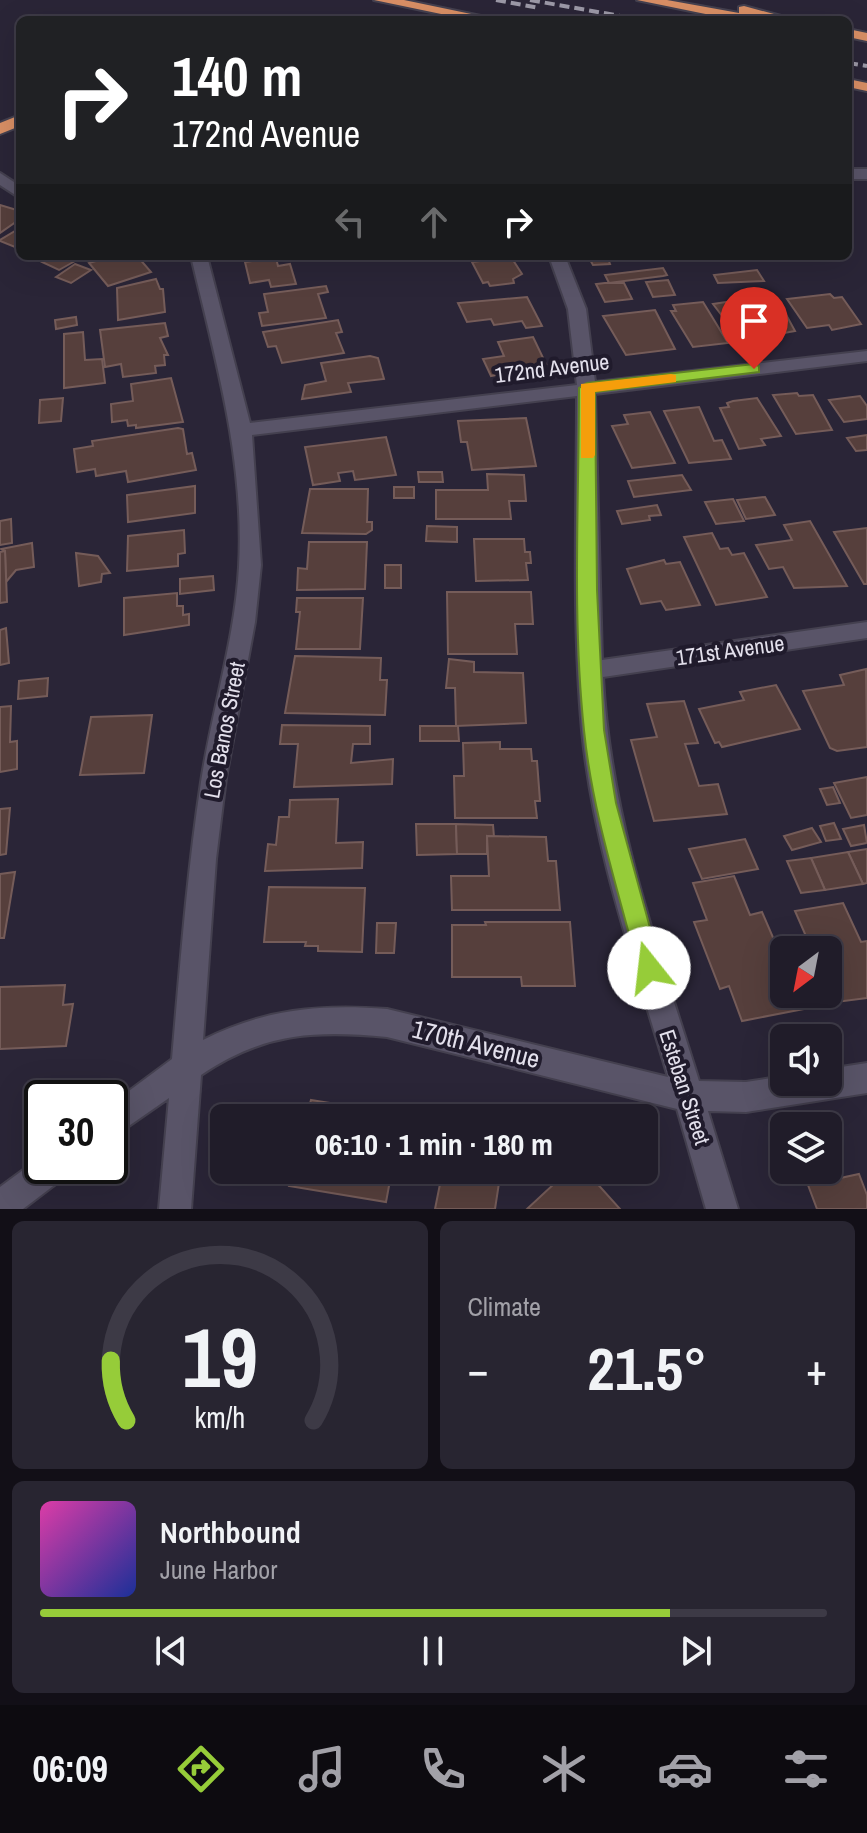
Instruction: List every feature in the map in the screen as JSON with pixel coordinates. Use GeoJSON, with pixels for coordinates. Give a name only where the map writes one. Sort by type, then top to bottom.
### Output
{"type":"FeatureCollection","features":[{"type":"Feature","properties":{"kind":"highway"},"geometry":{"type":"LineString","coordinates":[[381,0],[471,16]]}},
{"type":"Feature","properties":{"kind":"highway"},"geometry":{"type":"LineString","coordinates":[[644,0],[735,16]]}},
{"type":"Feature","properties":{"kind":"highway"},"geometry":{"type":"LineString","coordinates":[[698,0],[771,16]]}},
{"type":"Feature","properties":{"kind":"street","name":"Los Banos Street"},"geometry":{"type":"LineString","coordinates":[[175,1209],[203,859],[214,778],[244,622],[250,565],[242,430],[200,260]]}},
{"type":"Feature","properties":{"kind":"street","name":"Esteban Street"},"geometry":{"type":"LineString","coordinates":[[559,260],[577,309],[587,388],[588,590],[594,730],[606,803],[686,1096],[722,1209]]}},
{"type":"Feature","properties":{"kind":"street","name":"172nd Avenue"},"geometry":{"type":"LineString","coordinates":[[242,430],[867,356]]}},
{"type":"Feature","properties":{"kind":"street","name":"171st Avenue"},"geometry":{"type":"LineString","coordinates":[[593,670],[867,630]]}},
{"type":"Feature","properties":{"kind":"street","name":"170th Avenue"},"geometry":{"type":"LineString","coordinates":[[128,1110],[232,1037],[284,1021],[337,1016],[387,1023],[686,1096],[746,1097],[867,1078]]}},
{"type":"Feature","properties":{"kind":"street"},"geometry":{"type":"LineString","coordinates":[[0,1207],[30,1184]]}},
{"type":"Feature","properties":{"kind":"building"},"geometry":{"type":"Polygon","coordinates":[[[0,205],[16,210],[16,222],[0,233],[0,205]]]}},
{"type":"Feature","properties":{"kind":"building"},"geometry":{"type":"Polygon","coordinates":[[[16,230],[16,247],[0,240],[16,230]]]}},
{"type":"Feature","properties":{"kind":"building"},"geometry":{"type":"Polygon","coordinates":[[[44,260],[77,260],[59,270],[42,262],[44,260]]]}},
{"type":"Feature","properties":{"kind":"building"},"geometry":{"type":"Polygon","coordinates":[[[141,260],[151,272],[108,286],[89,263],[141,260]]]}},
{"type":"Feature","properties":{"kind":"building"},"geometry":{"type":"Polygon","coordinates":[[[276,260],[278,266],[290,264],[296,284],[271,287],[269,280],[250,283],[245,262],[276,260]]]}},
{"type":"Feature","properties":{"kind":"building"},"geometry":{"type":"Polygon","coordinates":[[[513,260],[522,274],[513,279],[514,283],[490,286],[488,282],[483,283],[472,262],[513,260]]]}},
{"type":"Feature","properties":{"kind":"building"},"geometry":{"type":"Polygon","coordinates":[[[590,260],[608,260],[610,264],[593,265],[590,260]]]}},
{"type":"Feature","properties":{"kind":"building"},"geometry":{"type":"Polygon","coordinates":[[[75,264],[91,270],[71,283],[56,277],[75,264]]]}},
{"type":"Feature","properties":{"kind":"building"},"geometry":{"type":"Polygon","coordinates":[[[663,268],[667,275],[609,283],[605,275],[663,268]]]}},
{"type":"Feature","properties":{"kind":"building"},"geometry":{"type":"Polygon","coordinates":[[[757,270],[764,281],[718,283],[714,275],[757,270]]]}},
{"type":"Feature","properties":{"kind":"building"},"geometry":{"type":"Polygon","coordinates":[[[156,279],[160,289],[163,289],[165,312],[118,320],[117,288],[156,279]]]}},
{"type":"Feature","properties":{"kind":"building"},"geometry":{"type":"Polygon","coordinates":[[[668,280],[675,295],[653,297],[646,282],[668,280]]]}},
{"type":"Feature","properties":{"kind":"building"},"geometry":{"type":"Polygon","coordinates":[[[624,283],[632,299],[605,302],[596,284],[624,283]]]}},
{"type":"Feature","properties":{"kind":"building"},"geometry":{"type":"Polygon","coordinates":[[[326,286],[328,292],[318,294],[326,318],[262,326],[259,313],[268,312],[264,294],[326,286]]]}},
{"type":"Feature","properties":{"kind":"building"},"geometry":{"type":"Polygon","coordinates":[[[830,294],[834,298],[842,297],[861,324],[832,330],[829,325],[807,328],[787,299],[830,294]]]}},
{"type":"Feature","properties":{"kind":"building"},"geometry":{"type":"Polygon","coordinates":[[[527,297],[542,326],[526,328],[522,321],[494,325],[491,319],[467,322],[458,303],[527,297]]]}},
{"type":"Feature","properties":{"kind":"building"},"geometry":{"type":"Polygon","coordinates":[[[752,298],[760,310],[783,309],[795,331],[734,342],[724,326],[748,323],[743,316],[723,317],[713,304],[752,298]]]}},
{"type":"Feature","properties":{"kind":"building"},"geometry":{"type":"Polygon","coordinates":[[[703,302],[728,343],[693,347],[671,311],[676,311],[673,305],[703,302]]]}},
{"type":"Feature","properties":{"kind":"building"},"geometry":{"type":"Polygon","coordinates":[[[655,310],[675,349],[626,355],[603,316],[655,310]]]}},
{"type":"Feature","properties":{"kind":"building"},"geometry":{"type":"Polygon","coordinates":[[[76,317],[77,325],[56,329],[55,320],[76,317]]]}},
{"type":"Feature","properties":{"kind":"building"},"geometry":{"type":"Polygon","coordinates":[[[338,320],[342,332],[336,333],[344,353],[282,363],[276,346],[268,347],[263,332],[338,320]]]}},
{"type":"Feature","properties":{"kind":"building"},"geometry":{"type":"Polygon","coordinates":[[[165,323],[168,336],[160,338],[168,355],[164,355],[165,365],[155,366],[156,373],[123,377],[121,364],[105,367],[100,330],[165,323]]]}},
{"type":"Feature","properties":{"kind":"building"},"geometry":{"type":"Polygon","coordinates":[[[83,332],[85,360],[102,359],[105,383],[64,388],[64,334],[83,332]]]}},
{"type":"Feature","properties":{"kind":"building"},"geometry":{"type":"Polygon","coordinates":[[[533,337],[546,364],[491,376],[483,359],[504,356],[498,342],[533,337]]]}},
{"type":"Feature","properties":{"kind":"building"},"geometry":{"type":"Polygon","coordinates":[[[370,356],[378,358],[384,379],[348,383],[351,392],[302,399],[305,385],[326,381],[321,363],[370,356]]]}},
{"type":"Feature","properties":{"kind":"building"},"geometry":{"type":"Polygon","coordinates":[[[171,378],[183,422],[136,428],[136,425],[128,426],[127,420],[112,422],[111,404],[133,401],[131,384],[171,378]]]}},
{"type":"Feature","properties":{"kind":"building"},"geometry":{"type":"Polygon","coordinates":[[[797,393],[799,396],[813,395],[832,430],[796,434],[773,395],[797,393]]]}},
{"type":"Feature","properties":{"kind":"building"},"geometry":{"type":"Polygon","coordinates":[[[860,396],[867,406],[867,419],[844,422],[829,400],[860,396]]]}},
{"type":"Feature","properties":{"kind":"building"},"geometry":{"type":"Polygon","coordinates":[[[63,398],[61,421],[39,423],[40,400],[63,398]]]}},
{"type":"Feature","properties":{"kind":"building"},"geometry":{"type":"Polygon","coordinates":[[[757,398],[781,436],[761,439],[765,445],[739,449],[720,408],[729,407],[727,403],[733,401],[757,398]]]}},
{"type":"Feature","properties":{"kind":"building"},"geometry":{"type":"Polygon","coordinates":[[[699,407],[714,441],[722,440],[731,459],[689,463],[664,411],[699,407]]]}},
{"type":"Feature","properties":{"kind":"building"},"geometry":{"type":"Polygon","coordinates":[[[650,412],[675,463],[632,468],[612,426],[628,424],[624,415],[650,412]]]}},
{"type":"Feature","properties":{"kind":"building"},"geometry":{"type":"Polygon","coordinates":[[[526,418],[536,466],[472,470],[467,442],[461,442],[458,421],[526,418]]]}},
{"type":"Feature","properties":{"kind":"building"},"geometry":{"type":"Polygon","coordinates":[[[183,429],[187,454],[192,453],[196,470],[128,482],[126,471],[96,476],[95,469],[77,472],[74,449],[93,446],[92,441],[183,429]]]}},
{"type":"Feature","properties":{"kind":"building"},"geometry":{"type":"Polygon","coordinates":[[[867,435],[867,450],[856,451],[847,438],[867,435]]]}},
{"type":"Feature","properties":{"kind":"building"},"geometry":{"type":"Polygon","coordinates":[[[386,437],[396,475],[355,480],[353,471],[338,473],[340,481],[313,485],[305,447],[386,437]]]}},
{"type":"Feature","properties":{"kind":"building"},"geometry":{"type":"Polygon","coordinates":[[[418,472],[442,472],[443,482],[419,482],[418,472]]]}},
{"type":"Feature","properties":{"kind":"building"},"geometry":{"type":"Polygon","coordinates":[[[487,474],[524,475],[526,501],[509,501],[511,519],[436,519],[436,490],[488,490],[487,474]]]}},
{"type":"Feature","properties":{"kind":"building"},"geometry":{"type":"Polygon","coordinates":[[[682,475],[691,490],[634,497],[628,481],[682,475]]]}},
{"type":"Feature","properties":{"kind":"building"},"geometry":{"type":"Polygon","coordinates":[[[195,486],[195,513],[128,522],[127,495],[195,486]]]}},
{"type":"Feature","properties":{"kind":"building"},"geometry":{"type":"Polygon","coordinates":[[[394,487],[414,487],[414,498],[394,498],[394,487]]]}},
{"type":"Feature","properties":{"kind":"building"},"geometry":{"type":"Polygon","coordinates":[[[310,489],[368,489],[367,522],[372,522],[372,530],[366,534],[302,533],[310,489]]]}},
{"type":"Feature","properties":{"kind":"building"},"geometry":{"type":"Polygon","coordinates":[[[765,497],[775,515],[746,519],[737,500],[765,497]]]}},
{"type":"Feature","properties":{"kind":"building"},"geometry":{"type":"Polygon","coordinates":[[[733,499],[744,521],[716,524],[705,502],[733,499]]]}},
{"type":"Feature","properties":{"kind":"building"},"geometry":{"type":"Polygon","coordinates":[[[657,505],[661,515],[649,516],[650,520],[622,524],[617,511],[657,505]]]}},
{"type":"Feature","properties":{"kind":"building"},"geometry":{"type":"Polygon","coordinates":[[[11,519],[12,543],[0,545],[0,521],[11,519]]]}},
{"type":"Feature","properties":{"kind":"building"},"geometry":{"type":"Polygon","coordinates":[[[810,521],[847,586],[794,588],[783,567],[769,569],[756,545],[792,540],[784,525],[810,521]]]}},
{"type":"Feature","properties":{"kind":"building"},"geometry":{"type":"Polygon","coordinates":[[[427,526],[457,527],[457,542],[426,541],[427,526]]]}},
{"type":"Feature","properties":{"kind":"building"},"geometry":{"type":"Polygon","coordinates":[[[867,528],[867,584],[864,584],[834,532],[867,528]]]}},
{"type":"Feature","properties":{"kind":"building"},"geometry":{"type":"Polygon","coordinates":[[[184,530],[185,553],[178,554],[178,566],[127,571],[128,536],[184,530]]]}},
{"type":"Feature","properties":{"kind":"building"},"geometry":{"type":"Polygon","coordinates":[[[712,533],[720,549],[728,548],[732,555],[744,553],[767,597],[716,605],[684,537],[712,533]]]}},
{"type":"Feature","properties":{"kind":"building"},"geometry":{"type":"Polygon","coordinates":[[[474,539],[524,539],[525,552],[530,552],[531,563],[526,563],[528,580],[476,581],[474,539]]]}},
{"type":"Feature","properties":{"kind":"building"},"geometry":{"type":"Polygon","coordinates":[[[309,542],[367,542],[365,589],[297,590],[298,568],[307,569],[309,542]]]}},
{"type":"Feature","properties":{"kind":"building"},"geometry":{"type":"Polygon","coordinates":[[[32,543],[34,567],[16,570],[6,582],[5,551],[1,549],[32,543]]]}},
{"type":"Feature","properties":{"kind":"building"},"geometry":{"type":"Polygon","coordinates":[[[5,551],[7,602],[0,603],[0,552],[5,551]]]}},
{"type":"Feature","properties":{"kind":"building"},"geometry":{"type":"Polygon","coordinates":[[[76,553],[98,556],[110,573],[102,574],[101,582],[79,586],[76,553]]]}},
{"type":"Feature","properties":{"kind":"building"},"geometry":{"type":"Polygon","coordinates":[[[664,560],[666,564],[680,562],[700,605],[666,610],[661,601],[641,604],[627,569],[664,560]]]}},
{"type":"Feature","properties":{"kind":"building"},"geometry":{"type":"Polygon","coordinates":[[[385,565],[401,565],[401,588],[385,588],[385,565]]]}},
{"type":"Feature","properties":{"kind":"building"},"geometry":{"type":"Polygon","coordinates":[[[213,576],[214,590],[180,594],[180,579],[213,576]]]}},
{"type":"Feature","properties":{"kind":"building"},"geometry":{"type":"Polygon","coordinates":[[[447,592],[531,592],[533,624],[515,624],[517,654],[448,654],[447,592]]]}},
{"type":"Feature","properties":{"kind":"building"},"geometry":{"type":"Polygon","coordinates":[[[177,593],[177,606],[183,606],[183,615],[189,614],[189,625],[124,635],[124,598],[177,593]]]}},
{"type":"Feature","properties":{"kind":"building"},"geometry":{"type":"Polygon","coordinates":[[[297,598],[363,598],[360,649],[296,649],[300,612],[296,612],[297,598]]]}},
{"type":"Feature","properties":{"kind":"building"},"geometry":{"type":"Polygon","coordinates":[[[6,628],[9,663],[0,665],[0,630],[6,628]]]}},
{"type":"Feature","properties":{"kind":"building"},"geometry":{"type":"Polygon","coordinates":[[[295,656],[381,658],[380,680],[387,680],[385,715],[285,713],[295,656]]]}},
{"type":"Feature","properties":{"kind":"building"},"geometry":{"type":"Polygon","coordinates":[[[449,659],[474,662],[474,672],[523,673],[526,723],[456,726],[455,688],[446,688],[449,659]]]}},
{"type":"Feature","properties":{"kind":"building"},"geometry":{"type":"Polygon","coordinates":[[[866,669],[867,747],[837,751],[830,748],[803,691],[844,685],[840,675],[866,669]]]}},
{"type":"Feature","properties":{"kind":"building"},"geometry":{"type":"Polygon","coordinates":[[[48,678],[47,696],[18,699],[19,681],[48,678]]]}},
{"type":"Feature","properties":{"kind":"building"},"geometry":{"type":"Polygon","coordinates":[[[776,685],[800,729],[722,747],[719,742],[715,743],[699,709],[744,700],[740,692],[776,685]]]}},
{"type":"Feature","properties":{"kind":"building"},"geometry":{"type":"Polygon","coordinates":[[[684,701],[698,743],[685,744],[699,786],[718,784],[727,814],[654,821],[631,740],[657,737],[647,704],[684,701]]]}},
{"type":"Feature","properties":{"kind":"building"},"geometry":{"type":"Polygon","coordinates":[[[11,706],[10,742],[17,741],[17,769],[0,772],[0,707],[11,706]]]}},
{"type":"Feature","properties":{"kind":"building"},"geometry":{"type":"Polygon","coordinates":[[[152,715],[144,773],[80,775],[91,717],[152,715]]]}},
{"type":"Feature","properties":{"kind":"building"},"geometry":{"type":"Polygon","coordinates":[[[282,725],[370,726],[370,744],[353,744],[351,763],[393,759],[392,784],[294,787],[298,744],[280,744],[282,725]]]}},
{"type":"Feature","properties":{"kind":"building"},"geometry":{"type":"Polygon","coordinates":[[[420,726],[458,726],[459,741],[420,741],[420,726]]]}},
{"type":"Feature","properties":{"kind":"building"},"geometry":{"type":"Polygon","coordinates":[[[500,742],[500,749],[531,749],[532,761],[537,761],[540,801],[535,801],[537,818],[455,818],[454,776],[464,776],[463,743],[500,742]]]}},
{"type":"Feature","properties":{"kind":"building"},"geometry":{"type":"Polygon","coordinates":[[[867,777],[867,815],[851,818],[834,783],[867,777]]]}},
{"type":"Feature","properties":{"kind":"building"},"geometry":{"type":"Polygon","coordinates":[[[833,787],[840,803],[827,805],[820,789],[833,787]]]}},
{"type":"Feature","properties":{"kind":"building"},"geometry":{"type":"Polygon","coordinates":[[[338,799],[336,843],[363,842],[362,868],[265,871],[268,844],[276,845],[279,817],[289,817],[290,800],[338,799]]]}},
{"type":"Feature","properties":{"kind":"building"},"geometry":{"type":"Polygon","coordinates":[[[10,808],[6,854],[0,855],[0,809],[10,808]]]}},
{"type":"Feature","properties":{"kind":"building"},"geometry":{"type":"Polygon","coordinates":[[[834,823],[841,839],[826,841],[820,826],[834,823]]]}},
{"type":"Feature","properties":{"kind":"building"},"geometry":{"type":"Polygon","coordinates":[[[416,824],[456,824],[457,854],[417,855],[416,824]]]}},
{"type":"Feature","properties":{"kind":"building"},"geometry":{"type":"Polygon","coordinates":[[[456,824],[493,825],[494,837],[487,836],[487,854],[457,854],[456,824]]]}},
{"type":"Feature","properties":{"kind":"building"},"geometry":{"type":"Polygon","coordinates":[[[864,825],[867,843],[851,846],[843,829],[864,825]]]}},
{"type":"Feature","properties":{"kind":"building"},"geometry":{"type":"Polygon","coordinates":[[[812,828],[821,842],[792,850],[784,836],[812,828]]]}},
{"type":"Feature","properties":{"kind":"building"},"geometry":{"type":"Polygon","coordinates":[[[487,836],[546,837],[548,861],[556,861],[560,910],[452,910],[451,876],[489,876],[487,836]]]}},
{"type":"Feature","properties":{"kind":"building"},"geometry":{"type":"Polygon","coordinates":[[[745,839],[758,869],[702,879],[689,849],[745,839]]]}},
{"type":"Feature","properties":{"kind":"building"},"geometry":{"type":"Polygon","coordinates":[[[867,849],[867,883],[863,884],[848,852],[867,849]]]}},
{"type":"Feature","properties":{"kind":"building"},"geometry":{"type":"Polygon","coordinates":[[[848,852],[863,884],[825,890],[811,858],[848,852]]]}},
{"type":"Feature","properties":{"kind":"building"},"geometry":{"type":"Polygon","coordinates":[[[811,858],[825,890],[801,893],[787,861],[811,858]]]}},
{"type":"Feature","properties":{"kind":"building"},"geometry":{"type":"Polygon","coordinates":[[[15,872],[4,938],[0,938],[0,874],[15,872]]]}},
{"type":"Feature","properties":{"kind":"building"},"geometry":{"type":"Polygon","coordinates":[[[734,876],[750,915],[762,912],[772,936],[770,1008],[804,1009],[742,1021],[729,986],[720,989],[694,922],[707,920],[693,883],[734,876]]]}},
{"type":"Feature","properties":{"kind":"building"},"geometry":{"type":"Polygon","coordinates":[[[269,887],[365,888],[362,952],[318,951],[318,946],[305,946],[306,942],[264,942],[269,887]]]}},
{"type":"Feature","properties":{"kind":"building"},"geometry":{"type":"Polygon","coordinates":[[[843,903],[861,942],[867,941],[867,998],[842,1001],[842,936],[806,936],[795,911],[843,903]]]}},
{"type":"Feature","properties":{"kind":"building"},"geometry":{"type":"Polygon","coordinates":[[[485,922],[570,922],[575,986],[522,986],[521,977],[452,977],[452,925],[486,925],[485,922]]]}},
{"type":"Feature","properties":{"kind":"building"},"geometry":{"type":"Polygon","coordinates":[[[377,923],[396,923],[394,953],[376,953],[377,923]]]}},
{"type":"Feature","properties":{"kind":"building"},"geometry":{"type":"Polygon","coordinates":[[[65,985],[63,1005],[73,1004],[66,1046],[0,1049],[0,987],[65,985]]]}},
{"type":"Feature","properties":{"kind":"building"},"geometry":{"type":"Polygon","coordinates":[[[311,1100],[336,1104],[310,1104],[311,1100]]]}},
{"type":"Feature","properties":{"kind":"building"},"geometry":{"type":"Polygon","coordinates":[[[859,1174],[867,1195],[867,1209],[817,1209],[808,1185],[842,1184],[842,1178],[859,1174]]]}},
{"type":"Feature","properties":{"kind":"building"},"geometry":{"type":"Polygon","coordinates":[[[290,1184],[389,1184],[386,1202],[290,1184]]]}},
{"type":"Feature","properties":{"kind":"building"},"geometry":{"type":"Polygon","coordinates":[[[440,1184],[499,1184],[495,1209],[435,1209],[440,1184]]]}},
{"type":"Feature","properties":{"kind":"building"},"geometry":{"type":"Polygon","coordinates":[[[554,1184],[598,1184],[620,1209],[527,1209],[554,1184]]]}},
{"type":"Feature","properties":{"kind":"railway"},"geometry":{"type":"LineString","coordinates":[[496,0],[539,8]]}},
{"type":"Feature","properties":{"kind":"railway"},"geometry":{"type":"LineString","coordinates":[[530,0],[620,16]]}},
{"type":"Feature","properties":{"kind":"railway"},"geometry":{"type":"LineString","coordinates":[[852,64],[867,66]]}},
{"type":"Feature","properties":{"kind":"slow traffic"},"geometry":{"type":"LineString","coordinates":[[587,455],[587,388],[671,378]]}},
{"type":"Feature","properties":{"kind":"route"},"geometry":{"type":"LineString","coordinates":[[649,968],[606,803],[594,730],[588,590],[587,388],[754,369]]}}]}
